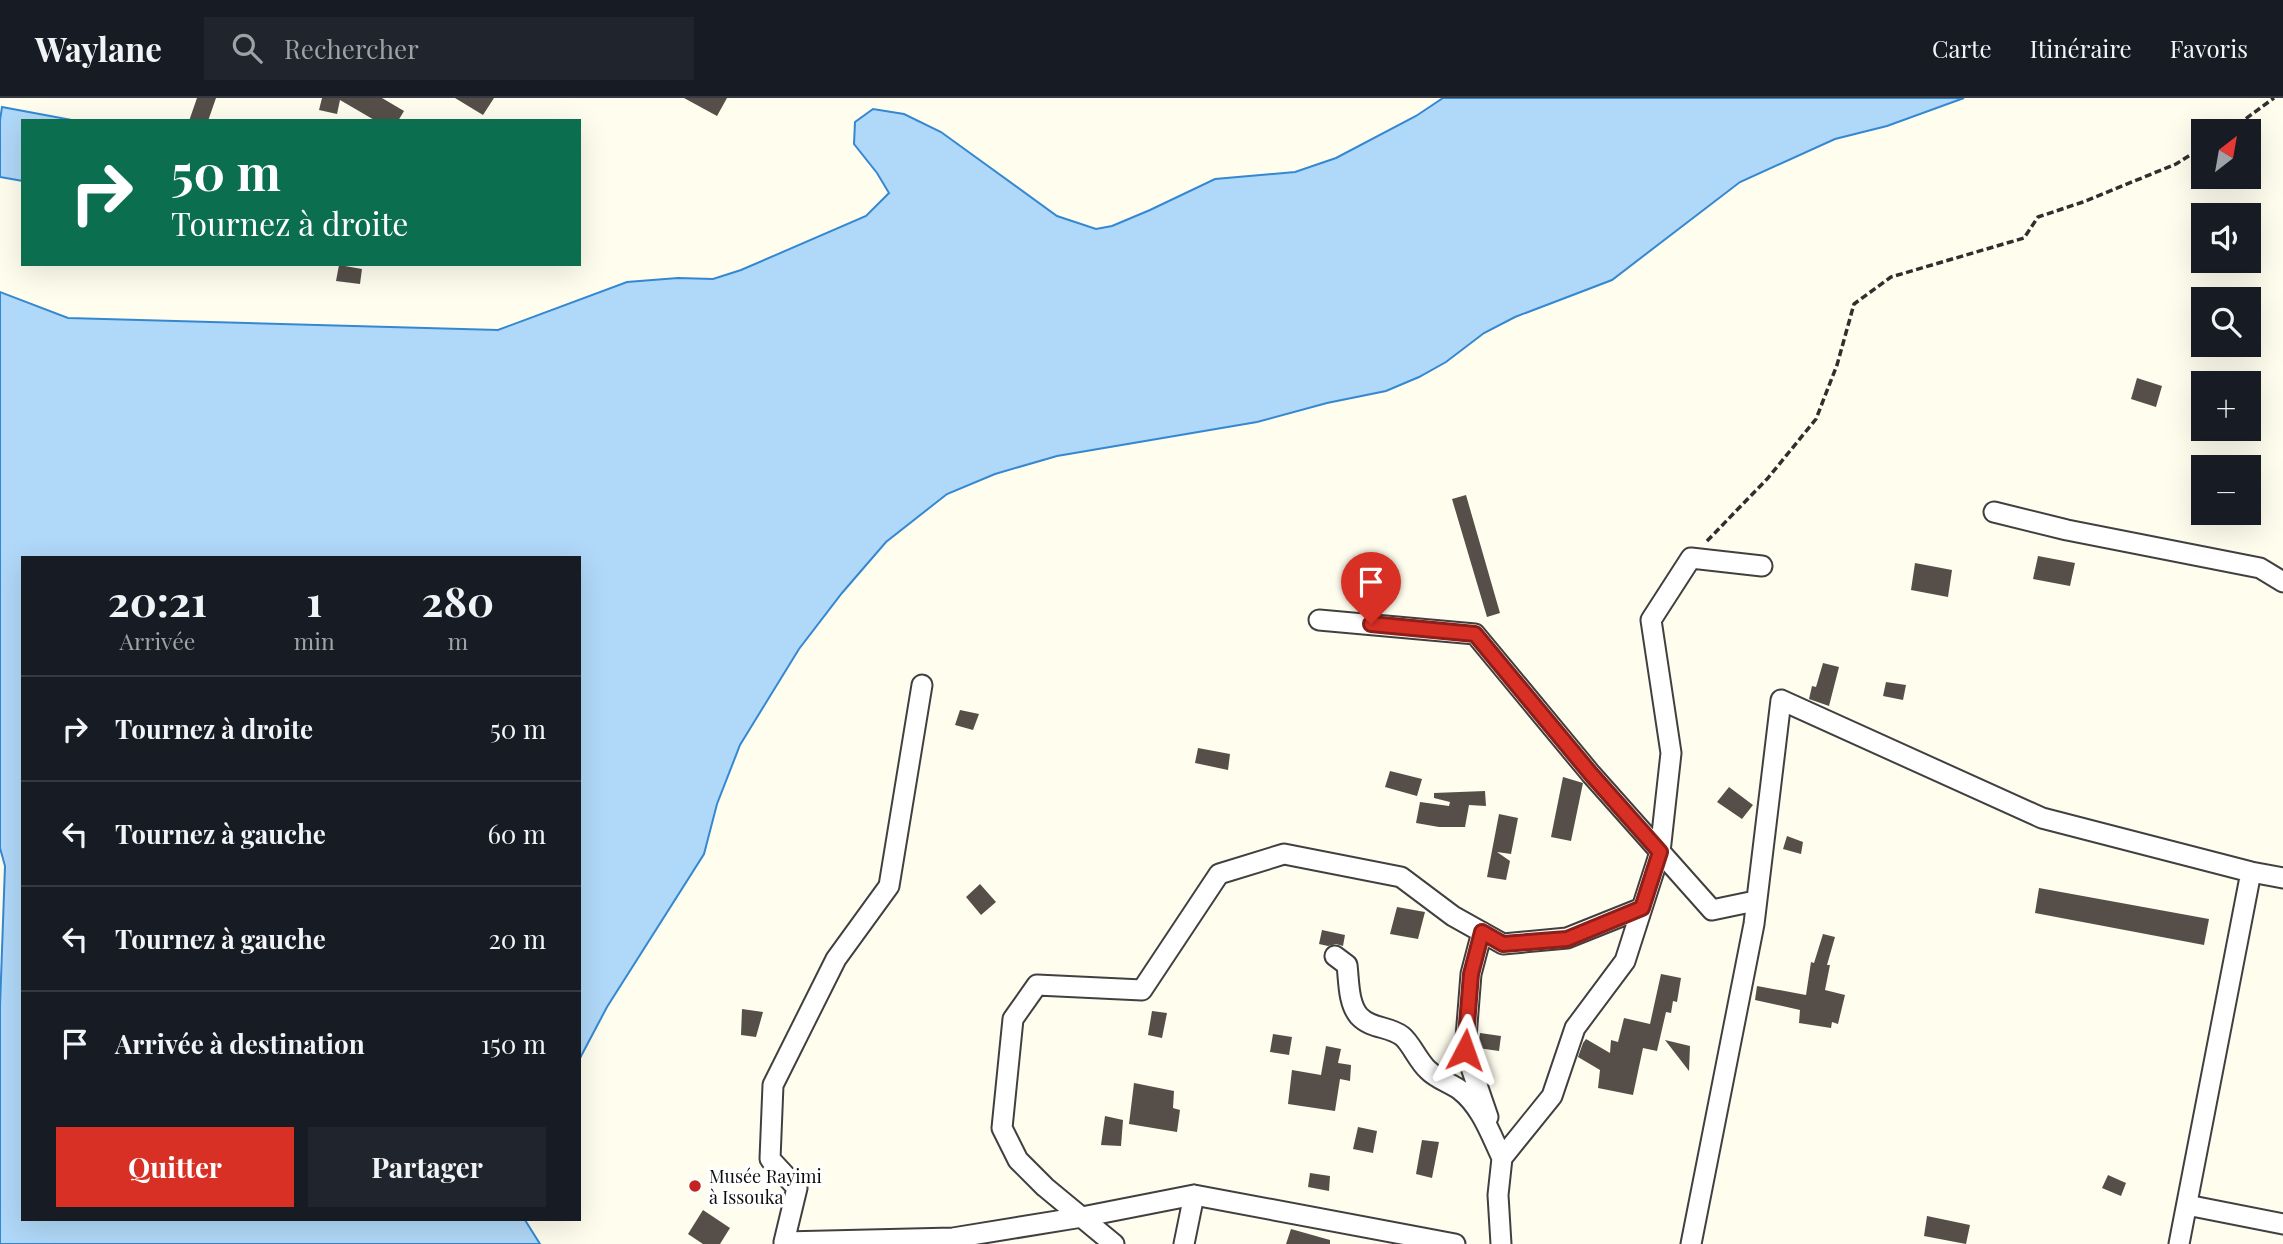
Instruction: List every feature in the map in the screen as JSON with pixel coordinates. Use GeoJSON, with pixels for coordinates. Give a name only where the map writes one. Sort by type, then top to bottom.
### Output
{"type":"FeatureCollection","features":[{"type":"Feature","properties":{"kind":"street"},"geometry":{"type":"LineString","coordinates":[[1994,512],[2067,530],[2260,568],[2283,582]]}},
{"type":"Feature","properties":{"kind":"street"},"geometry":{"type":"LineString","coordinates":[[1502,1158],[1552,1096],[1575,1028],[1625,961],[1660,852],[1671,753],[1651,620],[1692,558],[1762,566]]}},
{"type":"Feature","properties":{"kind":"street"},"geometry":{"type":"LineString","coordinates":[[1319,620],[1475,634],[1591,774],[1712,911],[1755,901]]}},
{"type":"Feature","properties":{"kind":"street"},"geometry":{"type":"LineString","coordinates":[[922,685],[889,886],[836,960],[773,1085],[770,1159],[797,1188],[784,1243],[953,1238],[1194,1195],[1455,1244]]}},
{"type":"Feature","properties":{"kind":"street"},"geometry":{"type":"LineString","coordinates":[[1691,1244],[1754,924],[1781,700],[2042,818],[2283,878]]}},
{"type":"Feature","properties":{"kind":"street"},"geometry":{"type":"LineString","coordinates":[[1114,1244],[1045,1187],[1018,1160],[1002,1128],[1013,1019],[1037,985],[1142,990],[1219,874],[1284,854],[1401,877],[1453,916],[1503,944],[1567,939],[1642,908]]}},
{"type":"Feature","properties":{"kind":"street"},"geometry":{"type":"LineString","coordinates":[[2179,1244],[2251,872]]}},
{"type":"Feature","properties":{"kind":"street"},"geometry":{"type":"LineString","coordinates":[[1482,932],[1471,974],[1465,1050],[1502,1158],[1498,1195],[1501,1244]]}},
{"type":"Feature","properties":{"kind":"street"},"geometry":{"type":"LineString","coordinates":[[1335,956],[1347,965],[1350,997],[1359,1016],[1375,1027],[1395,1032],[1405,1038],[1415,1056],[1430,1072],[1462,1092],[1482,1115],[1502,1158]]}},
{"type":"Feature","properties":{"kind":"street"},"geometry":{"type":"LineString","coordinates":[[1184,1244],[1194,1195]]}},
{"type":"Feature","properties":{"kind":"street"},"geometry":{"type":"LineString","coordinates":[[2187,1205],[2283,1224]]}},
{"type":"Feature","properties":{"kind":"path"},"geometry":{"type":"LineString","coordinates":[[2245,119],[2274,98]]}},
{"type":"Feature","properties":{"kind":"path"},"geometry":{"type":"LineString","coordinates":[[1692,558],[1768,478],[1816,419],[1837,365],[1854,304],[1891,277],[2024,238],[2038,217],[2083,202],[2176,164],[2191,155]]}},
{"type":"Feature","properties":{"kind":"water"},"geometry":{"type":"Polygon","coordinates":[[[1443,98],[1964,98],[1887,126],[1835,139],[1740,182],[1612,280],[1515,317],[1484,333],[1446,362],[1386,391],[1327,403],[1257,422],[1057,456],[995,474],[947,494],[886,542],[799,649],[740,745],[717,804],[704,854],[607,1007],[581,1056],[581,556],[21,556],[21,1221],[526,1221],[540,1244],[0,1244],[0,1006],[5,866],[0,848],[0,292],[68,318],[498,330],[627,282],[678,278],[713,279],[741,270],[866,216],[889,193],[854,144],[855,122],[873,109],[904,114],[941,132],[1057,216],[1096,229],[1112,226],[1215,179],[1295,172],[1336,158],[1416,116],[1443,98]]]}},
{"type":"Feature","properties":{"kind":"water"},"geometry":{"type":"Polygon","coordinates":[[[2,107],[66,119],[21,119],[21,181],[0,177],[2,107]]]}},
{"type":"Feature","properties":{"kind":"building"},"geometry":{"type":"Polygon","coordinates":[[[197,98],[216,98],[209,119],[190,119],[197,98]]]}},
{"type":"Feature","properties":{"kind":"building"},"geometry":{"type":"Polygon","coordinates":[[[322,98],[382,98],[404,111],[399,119],[373,119],[340,100],[337,114],[319,110],[322,98]]]}},
{"type":"Feature","properties":{"kind":"building"},"geometry":{"type":"Polygon","coordinates":[[[455,98],[494,98],[483,115],[455,98]]]}},
{"type":"Feature","properties":{"kind":"building"},"geometry":{"type":"Polygon","coordinates":[[[684,98],[727,98],[717,116],[684,98]]]}},
{"type":"Feature","properties":{"kind":"building"},"geometry":{"type":"Polygon","coordinates":[[[339,266],[362,269],[360,284],[336,281],[339,266]]]}},
{"type":"Feature","properties":{"kind":"building"},"geometry":{"type":"Polygon","coordinates":[[[2137,378],[2162,386],[2156,407],[2131,399],[2137,378]]]}},
{"type":"Feature","properties":{"kind":"building"},"geometry":{"type":"Polygon","coordinates":[[[1466,495],[1500,613],[1487,617],[1452,499],[1466,495]]]}},
{"type":"Feature","properties":{"kind":"building"},"geometry":{"type":"Polygon","coordinates":[[[2038,556],[2075,563],[2070,586],[2033,579],[2038,556]]]}},
{"type":"Feature","properties":{"kind":"building"},"geometry":{"type":"Polygon","coordinates":[[[1915,563],[1952,570],[1948,597],[1911,590],[1915,563]]]}},
{"type":"Feature","properties":{"kind":"building"},"geometry":{"type":"Polygon","coordinates":[[[1823,663],[1839,667],[1829,706],[1809,699],[1812,686],[1816,687],[1823,663]]]}},
{"type":"Feature","properties":{"kind":"building"},"geometry":{"type":"Polygon","coordinates":[[[1886,682],[1906,685],[1903,700],[1883,696],[1886,682]]]}},
{"type":"Feature","properties":{"kind":"building"},"geometry":{"type":"Polygon","coordinates":[[[960,710],[979,714],[973,730],[955,725],[960,710]]]}},
{"type":"Feature","properties":{"kind":"building"},"geometry":{"type":"Polygon","coordinates":[[[1198,748],[1230,754],[1228,770],[1195,763],[1198,748]]]}},
{"type":"Feature","properties":{"kind":"building"},"geometry":{"type":"Polygon","coordinates":[[[1390,771],[1422,779],[1417,796],[1385,787],[1390,771]]]}},
{"type":"Feature","properties":{"kind":"building"},"geometry":{"type":"Polygon","coordinates":[[[1563,777],[1583,783],[1571,841],[1551,837],[1563,777]]]}},
{"type":"Feature","properties":{"kind":"building"},"geometry":{"type":"Polygon","coordinates":[[[1729,787],[1753,805],[1742,819],[1717,802],[1729,787]]]}},
{"type":"Feature","properties":{"kind":"building"},"geometry":{"type":"Polygon","coordinates":[[[1485,791],[1486,806],[1469,805],[1465,827],[1439,827],[1416,823],[1420,802],[1449,806],[1450,802],[1434,798],[1434,793],[1485,791]]]}},
{"type":"Feature","properties":{"kind":"building"},"geometry":{"type":"Polygon","coordinates":[[[1499,814],[1518,818],[1511,854],[1497,852],[1510,861],[1506,880],[1487,877],[1499,814]]]}},
{"type":"Feature","properties":{"kind":"building"},"geometry":{"type":"Polygon","coordinates":[[[1787,836],[1803,842],[1801,854],[1783,849],[1787,836]]]}},
{"type":"Feature","properties":{"kind":"building"},"geometry":{"type":"Polygon","coordinates":[[[980,884],[996,902],[981,915],[966,897],[980,884]]]}},
{"type":"Feature","properties":{"kind":"building"},"geometry":{"type":"Polygon","coordinates":[[[2039,888],[2209,919],[2204,945],[2035,913],[2039,888]]]}},
{"type":"Feature","properties":{"kind":"building"},"geometry":{"type":"Polygon","coordinates":[[[1397,907],[1425,912],[1418,939],[1390,934],[1397,907]]]}},
{"type":"Feature","properties":{"kind":"building"},"geometry":{"type":"Polygon","coordinates":[[[1322,930],[1345,935],[1343,946],[1319,944],[1322,930]]]}},
{"type":"Feature","properties":{"kind":"building"},"geometry":{"type":"Polygon","coordinates":[[[1823,934],[1835,937],[1827,965],[1830,965],[1825,990],[1845,995],[1838,1024],[1832,1022],[1831,1028],[1799,1023],[1800,1010],[1755,1000],[1757,986],[1806,995],[1811,962],[1814,963],[1823,934]]]}},
{"type":"Feature","properties":{"kind":"building"},"geometry":{"type":"Polygon","coordinates":[[[1661,974],[1681,978],[1677,1002],[1673,1001],[1671,1013],[1666,1012],[1657,1051],[1643,1048],[1633,1095],[1598,1088],[1600,1070],[1578,1057],[1583,1043],[1586,1039],[1610,1053],[1611,1040],[1618,1042],[1624,1018],[1650,1024],[1661,974]]]}},
{"type":"Feature","properties":{"kind":"building"},"geometry":{"type":"Polygon","coordinates":[[[742,1009],[763,1012],[756,1037],[741,1035],[742,1009]]]}},
{"type":"Feature","properties":{"kind":"building"},"geometry":{"type":"Polygon","coordinates":[[[1152,1011],[1167,1013],[1162,1038],[1148,1035],[1152,1011]]]}},
{"type":"Feature","properties":{"kind":"building"},"geometry":{"type":"Polygon","coordinates":[[[1480,1033],[1501,1036],[1499,1051],[1478,1048],[1480,1033]]]}},
{"type":"Feature","properties":{"kind":"building"},"geometry":{"type":"Polygon","coordinates":[[[1273,1034],[1292,1037],[1289,1055],[1270,1052],[1273,1034]]]}},
{"type":"Feature","properties":{"kind":"building"},"geometry":{"type":"Polygon","coordinates":[[[1665,1040],[1690,1046],[1689,1071],[1665,1040]]]}},
{"type":"Feature","properties":{"kind":"building"},"geometry":{"type":"Polygon","coordinates":[[[1326,1046],[1341,1049],[1338,1063],[1351,1065],[1350,1081],[1340,1079],[1335,1111],[1288,1104],[1292,1070],[1321,1075],[1326,1046]]]}},
{"type":"Feature","properties":{"kind":"building"},"geometry":{"type":"Polygon","coordinates":[[[1134,1083],[1174,1091],[1173,1108],[1180,1110],[1177,1132],[1129,1124],[1134,1083]]]}},
{"type":"Feature","properties":{"kind":"building"},"geometry":{"type":"Polygon","coordinates":[[[1105,1116],[1123,1120],[1121,1146],[1101,1145],[1105,1116]]]}},
{"type":"Feature","properties":{"kind":"building"},"geometry":{"type":"Polygon","coordinates":[[[1358,1127],[1377,1131],[1373,1153],[1353,1149],[1358,1127]]]}},
{"type":"Feature","properties":{"kind":"building"},"geometry":{"type":"Polygon","coordinates":[[[1422,1140],[1439,1142],[1432,1178],[1416,1174],[1422,1140]]]}},
{"type":"Feature","properties":{"kind":"building"},"geometry":{"type":"Polygon","coordinates":[[[1310,1173],[1330,1176],[1329,1191],[1308,1187],[1310,1173]]]}},
{"type":"Feature","properties":{"kind":"building"},"geometry":{"type":"Polygon","coordinates":[[[2108,1175],[2126,1183],[2121,1196],[2102,1188],[2108,1175]]]}},
{"type":"Feature","properties":{"kind":"building"},"geometry":{"type":"Polygon","coordinates":[[[703,1210],[730,1228],[720,1244],[703,1244],[688,1234],[703,1210]]]}},
{"type":"Feature","properties":{"kind":"building"},"geometry":{"type":"Polygon","coordinates":[[[1927,1216],[1970,1225],[1966,1244],[1924,1236],[1927,1216]]]}},
{"type":"Feature","properties":{"kind":"building"},"geometry":{"type":"Polygon","coordinates":[[[1291,1229],[1330,1240],[1330,1244],[1286,1244],[1291,1229]]]}},
{"type":"Feature","properties":{"kind":"place","name":"Musée Rayimi à Issouka"},"geometry":{"type":"Point","coordinates":[695,1186]}},
{"type":"Feature","properties":{"kind":"route"},"geometry":{"type":"LineString","coordinates":[[1371,624],[1475,634],[1591,774],[1660,852],[1642,908],[1567,939],[1503,944],[1482,932],[1471,974],[1465,1050]]}}]}
